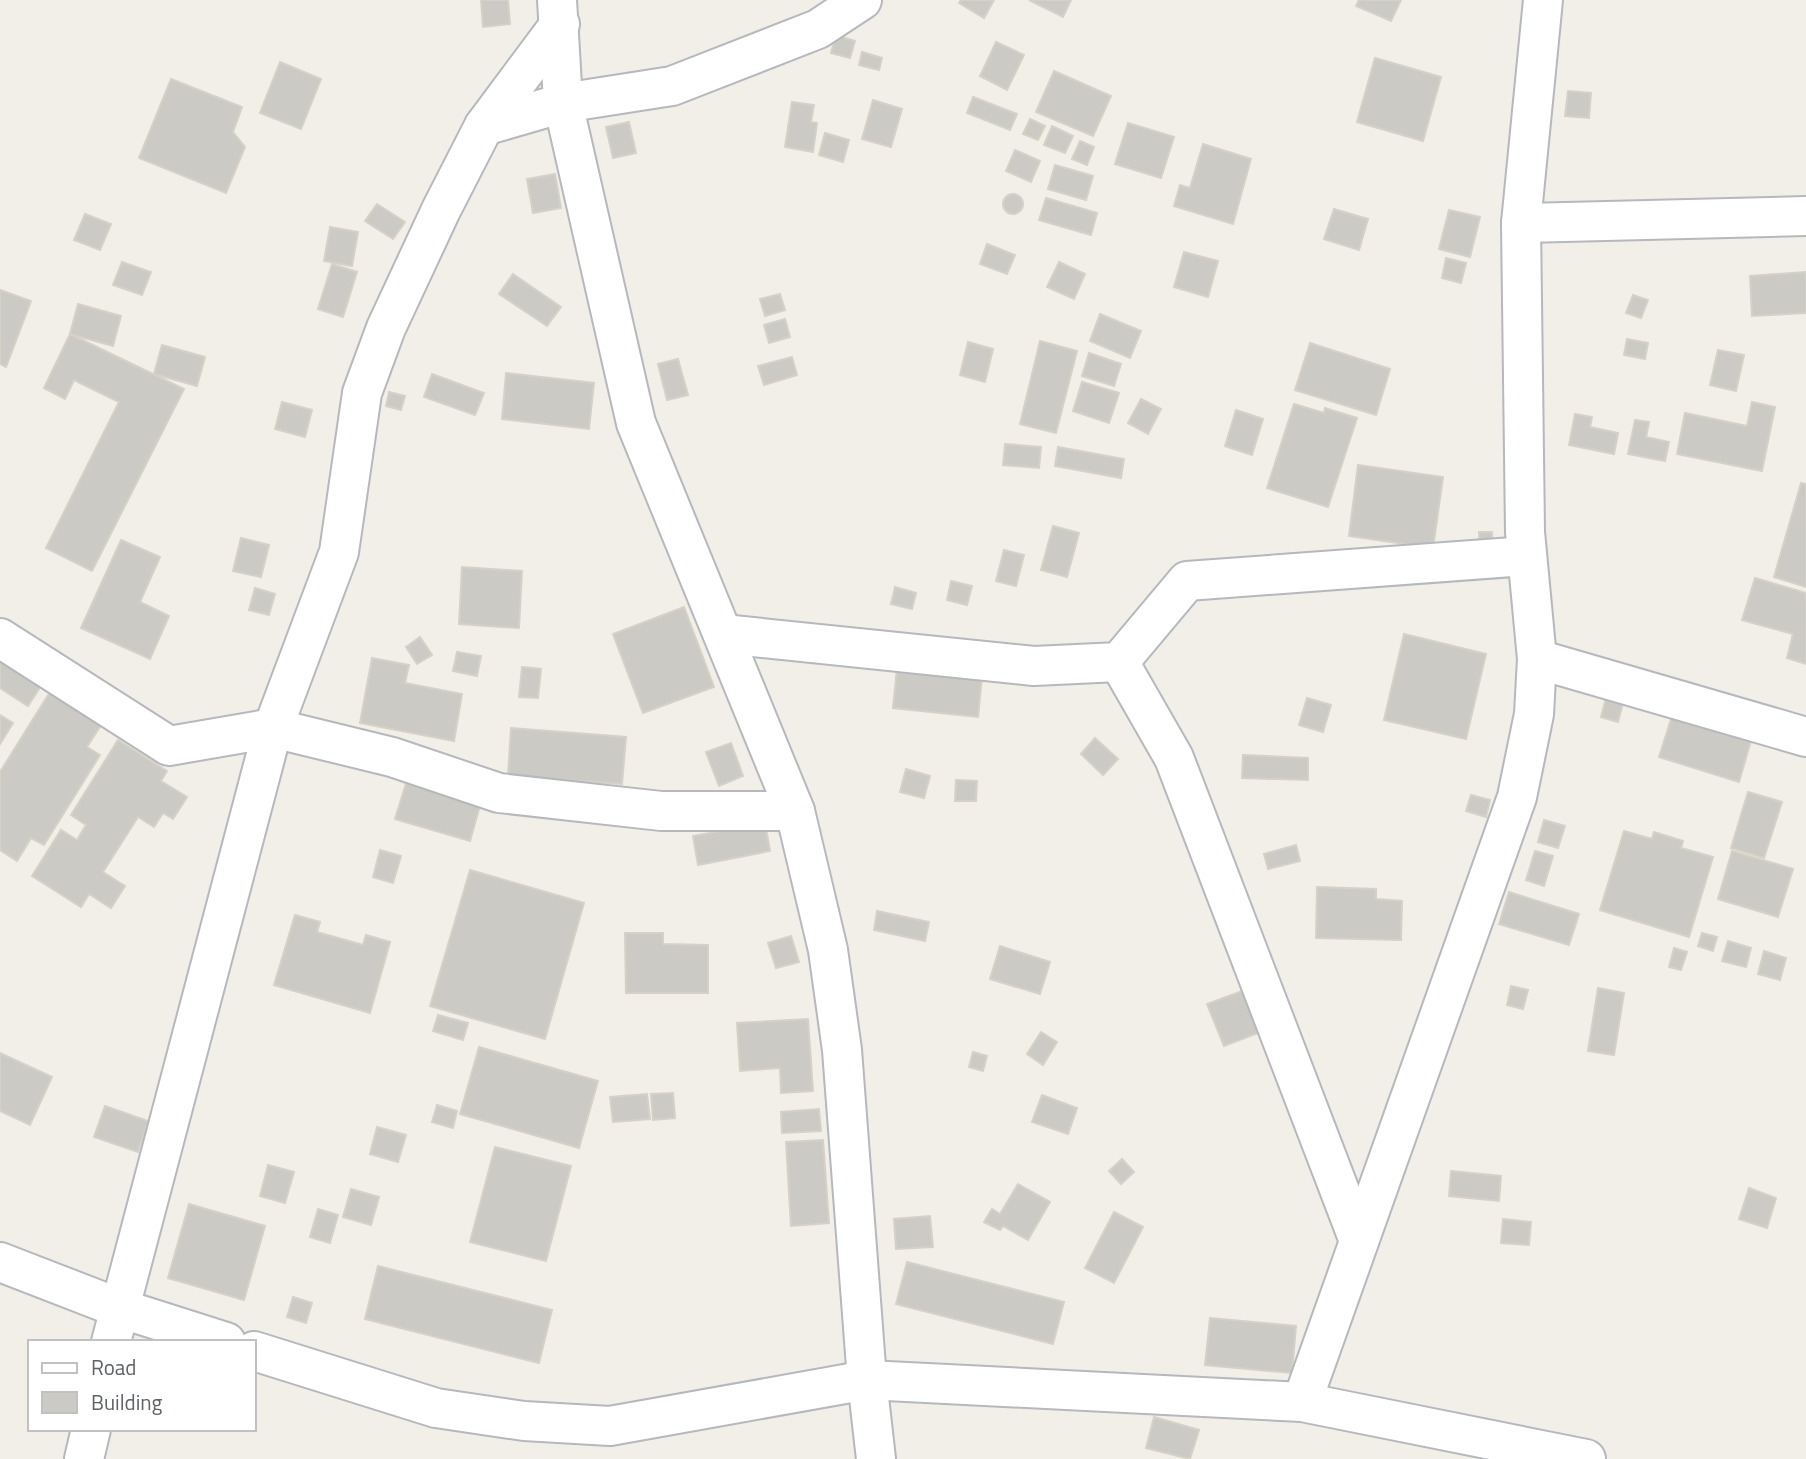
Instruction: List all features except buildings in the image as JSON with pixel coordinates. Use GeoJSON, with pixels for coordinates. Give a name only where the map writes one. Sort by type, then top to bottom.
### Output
{"type":"FeatureCollection","features":[{"type":"Feature","properties":{"kind":"street"},"geometry":{"type":"LineString","coordinates":[[484,125],[563,103],[672,86],[818,29],[862,0]]}},
{"type":"Feature","properties":{"kind":"street"},"geometry":{"type":"LineString","coordinates":[[1303,1402],[1517,797],[1534,714],[1537,659],[1527,556],[1521,223],[1543,0]]}},
{"type":"Feature","properties":{"kind":"street"},"geometry":{"type":"LineString","coordinates":[[559,12],[563,103],[636,424],[795,811],[828,950],[842,1050],[867,1380],[876,1459]]}},
{"type":"Feature","properties":{"kind":"street"},"geometry":{"type":"LineString","coordinates":[[115,1325],[273,728],[338,552],[362,393],[386,328],[484,125],[559,12]]}},
{"type":"Feature","properties":{"kind":"street"},"geometry":{"type":"LineString","coordinates":[[1521,223],[1806,216]]}},
{"type":"Feature","properties":{"kind":"street"},"geometry":{"type":"LineString","coordinates":[[723,634],[1034,666],[1119,662],[1187,582],[1527,556]]}},
{"type":"Feature","properties":{"kind":"street"},"geometry":{"type":"LineString","coordinates":[[0,638],[169,746],[273,728],[392,757],[499,793],[661,811],[795,811]]}},
{"type":"Feature","properties":{"kind":"street"},"geometry":{"type":"LineString","coordinates":[[1537,659],[1806,737]]}},
{"type":"Feature","properties":{"kind":"street"},"geometry":{"type":"LineString","coordinates":[[1119,662],[1174,758],[1359,1241]]}},
{"type":"Feature","properties":{"kind":"street"},"geometry":{"type":"LineString","coordinates":[[0,1262],[115,1325],[213,1340]]}},
{"type":"Feature","properties":{"kind":"street"},"geometry":{"type":"LineString","coordinates":[[256,1352],[436,1408],[524,1421],[610,1426],[867,1380],[1303,1402],[1530,1453],[1586,1459]]}},
{"type":"Feature","properties":{"kind":"street"},"geometry":{"type":"LineString","coordinates":[[84,1459],[91,1431]]}}]}
